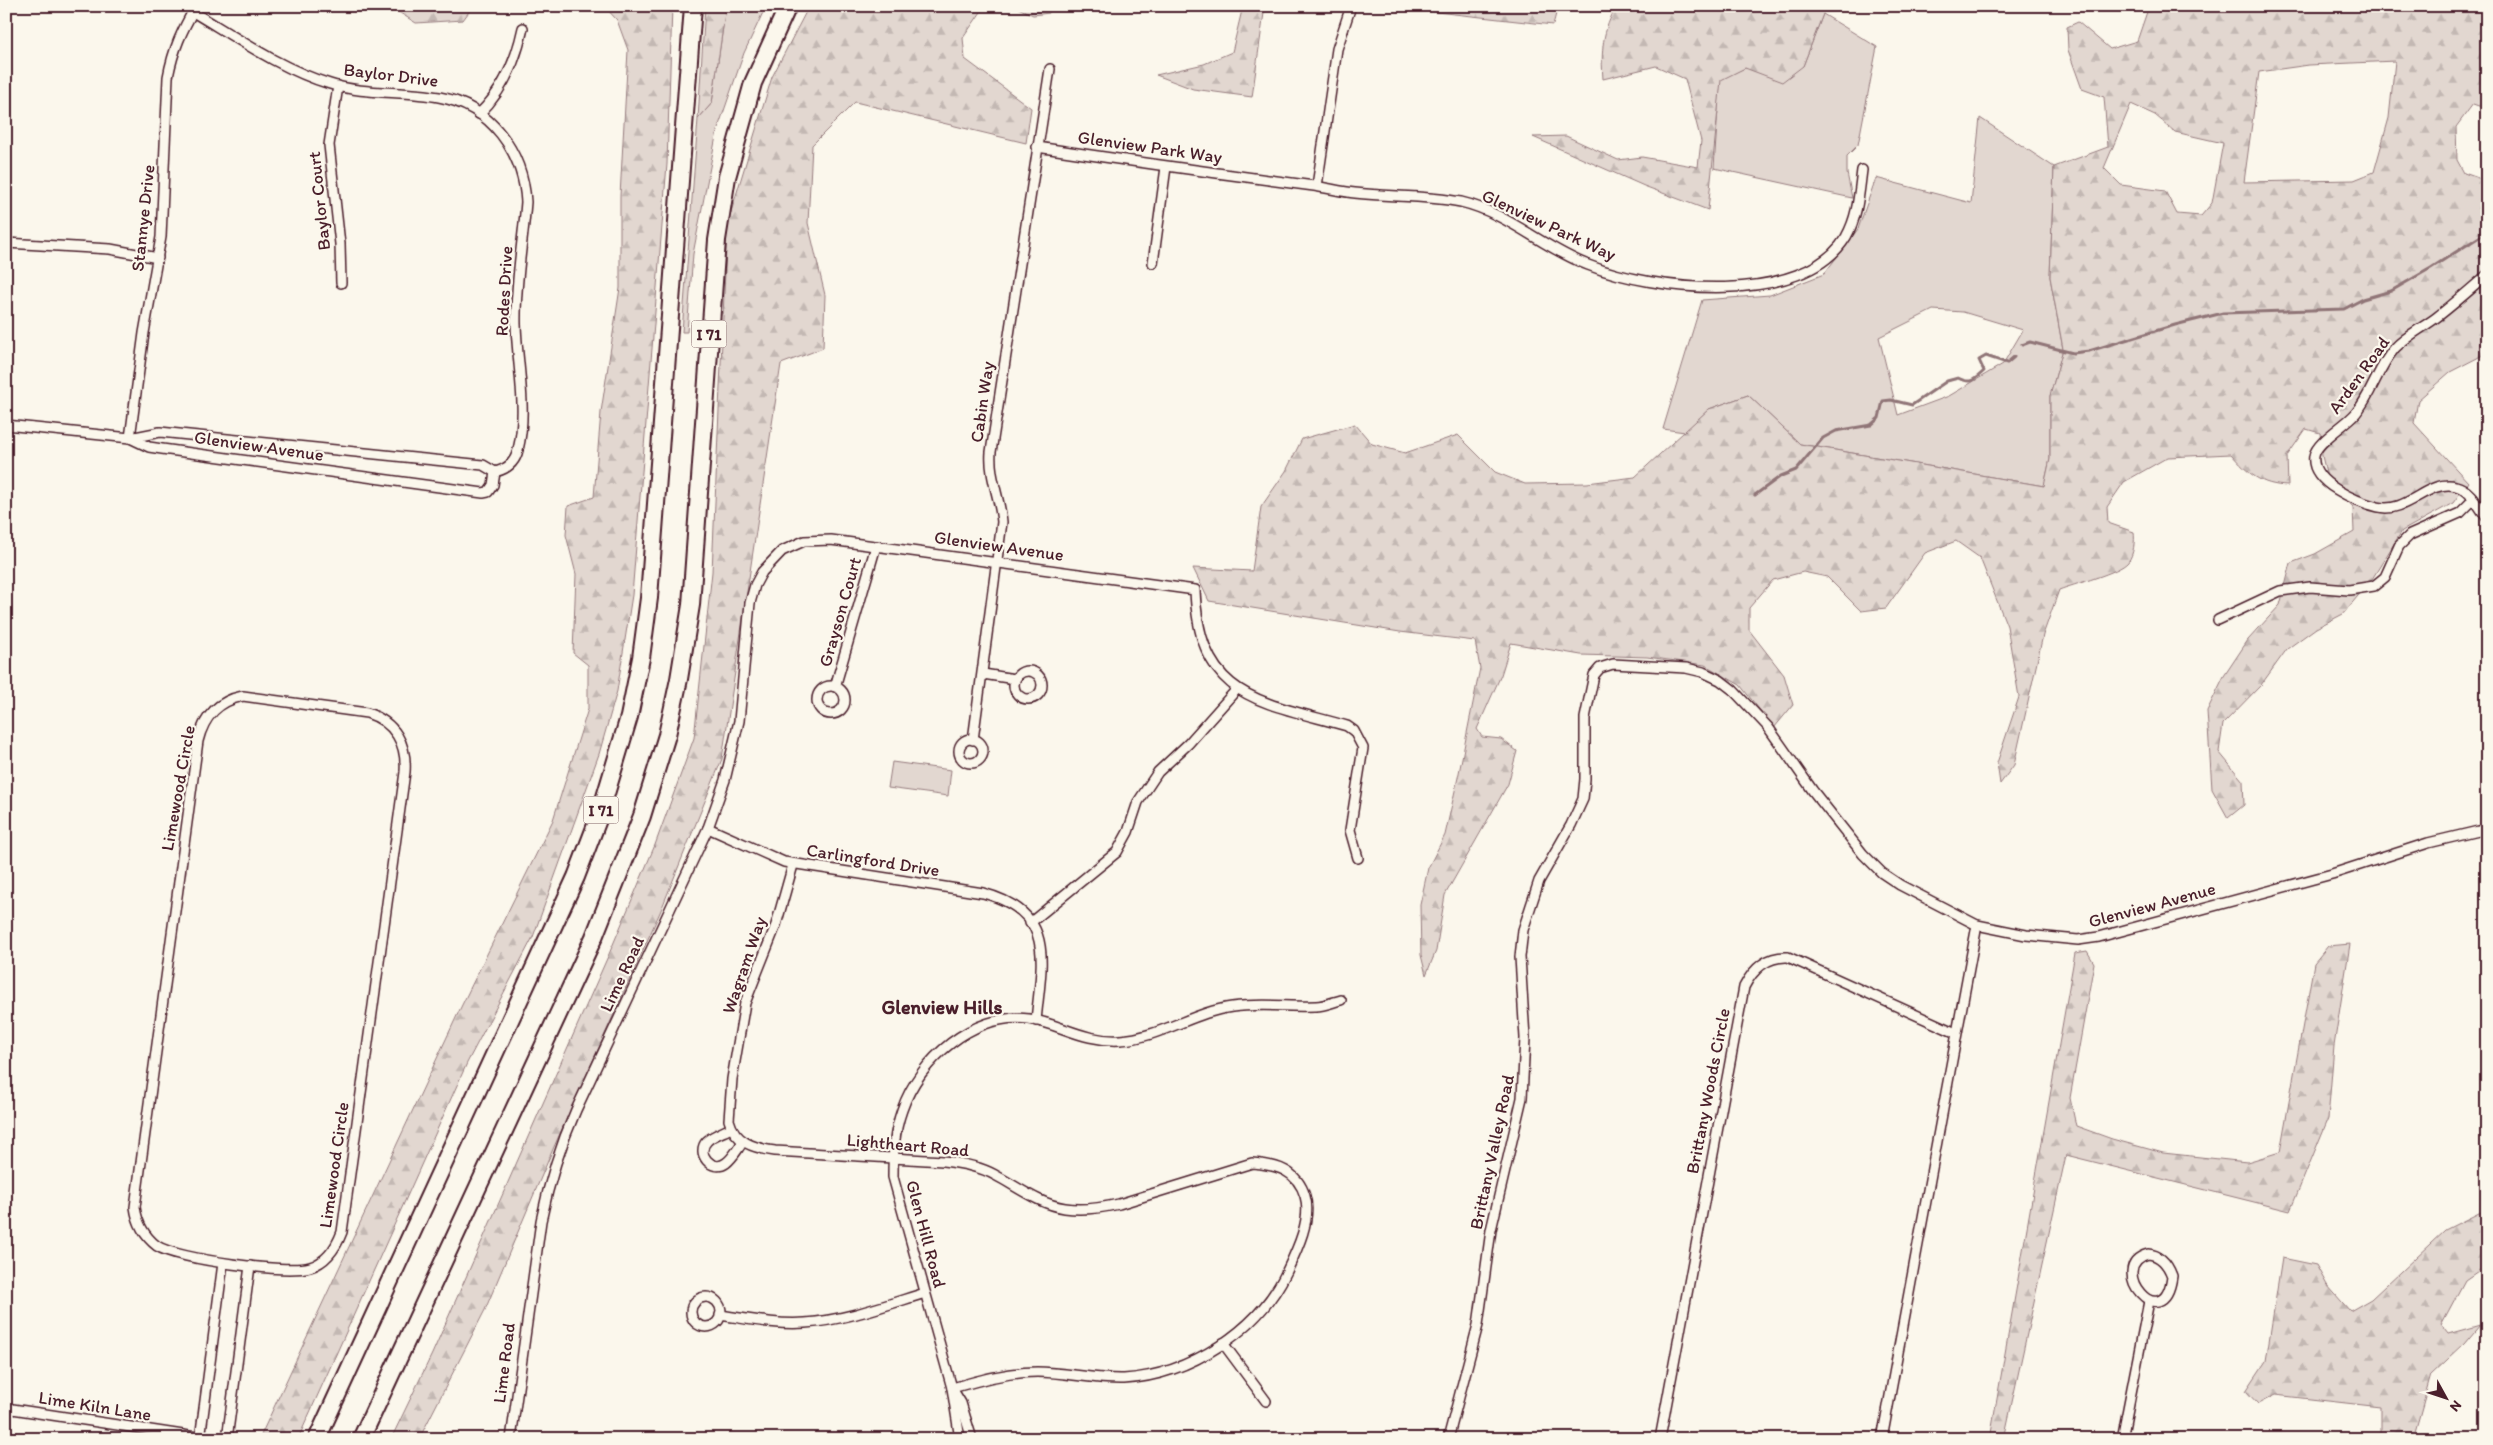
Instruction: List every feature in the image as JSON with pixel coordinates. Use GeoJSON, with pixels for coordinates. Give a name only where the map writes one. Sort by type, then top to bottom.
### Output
{"type":"FeatureCollection","features":[{"type":"Feature","properties":{"kind":"highway"},"geometry":{"type":"LineString","coordinates":[[681,6],[683,127]]}},
{"type":"Feature","properties":{"kind":"highway","name":"I 71"},"geometry":{"type":"LineString","coordinates":[[316,1439],[555,924],[599,817],[615,767],[641,658],[649,598],[693,6]]}},
{"type":"Feature","properties":{"kind":"highway"},"geometry":{"type":"LineString","coordinates":[[753,82],[753,65],[778,6]]}},
{"type":"Feature","properties":{"kind":"highway","name":"I 71"},"geometry":{"type":"LineString","coordinates":[[361,1439],[594,937],[619,878],[653,784],[679,680],[691,605],[717,240],[727,177],[753,82],[788,6]]}},
{"type":"Feature","properties":{"kind":"street"},"geometry":{"type":"LineString","coordinates":[[1317,186],[1337,49],[1350,6]]}},
{"type":"Feature","properties":{"kind":"street","name":"Baylor Drive"},"geometry":{"type":"LineString","coordinates":[[195,9],[293,69],[338,86],[440,97],[456,102],[479,114]]}},
{"type":"Feature","properties":{"kind":"street","name":"Stannye Drive"},"geometry":{"type":"LineString","coordinates":[[130,438],[139,363],[158,258],[164,207],[168,77],[172,54],[181,31],[195,9]]}},
{"type":"Feature","properties":{"kind":"street"},"geometry":{"type":"LineString","coordinates":[[479,114],[501,87],[513,63],[523,28]]}},
{"type":"Feature","properties":{"kind":"street","name":"Cabin Way"},"geometry":{"type":"LineString","coordinates":[[973,740],[1002,522],[1001,509],[992,478],[991,452],[1050,69]]}},
{"type":"Feature","properties":{"kind":"street","name":"Baylor Court"},"geometry":{"type":"LineString","coordinates":[[338,86],[329,154],[340,244],[342,283]]}},
{"type":"Feature","properties":{"kind":"street","name":"Rodes Drive"},"geometry":{"type":"LineString","coordinates":[[479,114],[502,135],[516,157],[525,185],[526,202],[516,297],[521,389],[518,452],[506,470],[495,472]]}},
{"type":"Feature","properties":{"kind":"street","name":"Glenview Park Way"},"geometry":{"type":"LineString","coordinates":[[1037,147],[1166,167],[1317,186],[1354,193],[1461,203],[1505,219],[1586,265],[1621,277],[1688,288],[1749,287],[1775,281],[1817,264],[1846,238],[1857,210],[1862,170]]}},
{"type":"Feature","properties":{"kind":"street"},"geometry":{"type":"LineString","coordinates":[[1153,263],[1166,167]]}},
{"type":"Feature","properties":{"kind":"street"},"geometry":{"type":"LineString","coordinates":[[6,243],[110,249],[158,258]]}},
{"type":"Feature","properties":{"kind":"street","name":"Arden Road"},"geometry":{"type":"LineString","coordinates":[[2487,275],[2438,316],[2396,347],[2388,357],[2356,414],[2321,444],[2314,456],[2316,468],[2328,484],[2360,501],[2378,507],[2391,508],[2404,505],[2442,486],[2454,485],[2464,488],[2487,518]]}},
{"type":"Feature","properties":{"kind":"street","name":"Glenview Avenue"},"geometry":{"type":"LineString","coordinates":[[6,425],[130,438],[148,447],[483,493],[488,492],[493,485],[495,472]]}},
{"type":"Feature","properties":{"kind":"street"},"geometry":{"type":"LineString","coordinates":[[130,438],[160,432],[483,465],[495,472]]}},
{"type":"Feature","properties":{"kind":"street"},"geometry":{"type":"LineString","coordinates":[[2218,620],[2280,591],[2310,587],[2349,590],[2374,586],[2385,577],[2399,546],[2410,534],[2460,513],[2474,500]]}},
{"type":"Feature","properties":{"kind":"street","name":"Glenview Avenue"},"geometry":{"type":"LineString","coordinates":[[798,543],[831,540],[1195,590],[1199,630],[1206,652],[1220,674],[1238,689]]}},
{"type":"Feature","properties":{"kind":"street","name":"Lime Road"},"geometry":{"type":"LineString","coordinates":[[511,1439],[540,1221],[548,1185],[560,1148],[708,828],[728,772],[739,721],[750,603],[755,585],[772,559],[782,551],[798,543]]}},
{"type":"Feature","properties":{"kind":"street","name":"Grayson Court"},"geometry":{"type":"LineString","coordinates":[[835,687],[876,546]]}},
{"type":"Feature","properties":{"kind":"street","name":"Glenview Avenue"},"geometry":{"type":"LineString","coordinates":[[1596,672],[1605,666],[1613,664],[1686,668],[1703,672],[1720,680],[1733,690],[1768,727],[1819,799],[1863,854],[1882,873],[1977,925],[2026,935],[2087,939],[2332,874],[2428,842],[2487,829]]}},
{"type":"Feature","properties":{"kind":"street","name":"Brittany Valley Road"},"geometry":{"type":"LineString","coordinates":[[1448,1439],[1478,1325],[1492,1230],[1522,1098],[1525,1038],[1520,957],[1523,930],[1539,881],[1571,825],[1583,799],[1585,779],[1585,718],[1596,672]]}},
{"type":"Feature","properties":{"kind":"street"},"geometry":{"type":"LineString","coordinates":[[983,674],[1015,679]]}},
{"type":"Feature","properties":{"kind":"street"},"geometry":{"type":"LineString","coordinates":[[1030,923],[1117,852],[1128,832],[1138,802],[1158,772],[1188,744],[1238,689],[1248,696],[1347,726],[1358,736],[1363,748],[1350,830],[1358,858]]}},
{"type":"Feature","properties":{"kind":"street","name":"Limewood Circle"},"geometry":{"type":"LineString","coordinates":[[248,696],[378,716],[389,724],[398,735],[404,749],[406,765],[342,1232],[333,1251],[325,1259],[309,1267],[287,1270],[250,1266],[223,1263],[171,1252],[158,1246],[144,1232],[138,1221],[135,1200],[198,741],[203,725],[216,708],[231,699],[248,696]]}},
{"type":"Feature","properties":{"kind":"street","name":"Carlingford Drive"},"geometry":{"type":"LineString","coordinates":[[708,828],[793,865],[983,893],[1012,905],[1030,923],[1040,941],[1043,958],[1036,1021]]}},
{"type":"Feature","properties":{"kind":"street","name":"Wagram Way"},"geometry":{"type":"LineString","coordinates":[[737,1135],[729,1120],[729,1104],[739,1029],[745,1003],[776,925],[793,865]]}},
{"type":"Feature","properties":{"kind":"street"},"geometry":{"type":"LineString","coordinates":[[1882,1439],[1977,925]]}},
{"type":"Feature","properties":{"kind":"street","name":"Brittany Woods Circle"},"geometry":{"type":"LineString","coordinates":[[1660,1439],[1744,988],[1750,974],[1770,959],[1788,957],[1804,962],[1956,1033]]}},
{"type":"Feature","properties":{"kind":"street","name":"Glen Hill Road"},"geometry":{"type":"LineString","coordinates":[[960,1438],[952,1388],[895,1189],[893,1158],[896,1131],[902,1110],[922,1074],[937,1056],[955,1040],[978,1027],[1007,1020],[1036,1021],[1078,1036],[1121,1040],[1141,1037],[1201,1014],[1232,1007],[1261,1004],[1318,1006],[1341,1000]]}},
{"type":"Feature","properties":{"kind":"street","name":"Lightheart Road"},"geometry":{"type":"LineString","coordinates":[[737,1135],[754,1147],[766,1150],[943,1161],[972,1166],[993,1174],[1039,1200],[1075,1210],[1098,1209],[1119,1204],[1252,1163],[1272,1164],[1282,1168],[1299,1181],[1306,1202],[1307,1212],[1295,1256],[1285,1276],[1262,1309],[1242,1329],[1223,1343]]}},
{"type":"Feature","properties":{"kind":"street"},"geometry":{"type":"LineString","coordinates":[[2148,1254],[2160,1258],[2168,1267],[2172,1276],[2167,1294],[2158,1301],[2149,1301],[2139,1292],[2133,1270],[2137,1260],[2148,1254]]}},
{"type":"Feature","properties":{"kind":"street"},"geometry":{"type":"LineString","coordinates":[[203,1438],[223,1263]]}},
{"type":"Feature","properties":{"kind":"street"},"geometry":{"type":"LineString","coordinates":[[227,1439],[250,1266]]}},
{"type":"Feature","properties":{"kind":"street"},"geometry":{"type":"LineString","coordinates":[[720,1315],[775,1323],[804,1324],[847,1316],[925,1293]]}},
{"type":"Feature","properties":{"kind":"street"},"geometry":{"type":"LineString","coordinates":[[2122,1439],[2149,1301]]}},
{"type":"Feature","properties":{"kind":"street"},"geometry":{"type":"LineString","coordinates":[[952,1388],[995,1376],[1037,1372],[1106,1379],[1149,1375],[1177,1367],[1223,1343],[1266,1401]]}},
{"type":"Feature","properties":{"kind":"street","name":"Glen Hill Road"},"geometry":{"type":"LineString","coordinates":[[952,1388],[961,1402],[971,1436]]}},
{"type":"Feature","properties":{"kind":"street","name":"Lime Kiln Lane"},"geometry":{"type":"LineString","coordinates":[[6,1408],[203,1438]]}},
{"type":"Feature","properties":{"kind":"street"},"geometry":{"type":"LineString","coordinates":[[960,1438],[971,1436]]}},
{"type":"Feature","properties":{"kind":"green space"},"geometry":{"type":"Polygon","coordinates":[[[389,6],[459,6],[471,9],[463,20],[416,23],[389,6]]]}},
{"type":"Feature","properties":{"kind":"green space"},"geometry":{"type":"Polygon","coordinates":[[[604,6],[672,6],[667,164],[632,595],[617,691],[599,754],[533,937],[467,1063],[298,1439],[261,1435],[461,1007],[553,820],[588,709],[588,665],[573,653],[576,574],[566,535],[568,506],[594,497],[601,412],[620,288],[620,196],[628,50],[617,20],[604,6]]]}},
{"type":"Feature","properties":{"kind":"green space"},"geometry":{"type":"Polygon","coordinates":[[[705,6],[726,6],[712,103],[698,119],[705,6]]]}},
{"type":"Feature","properties":{"kind":"green space"},"geometry":{"type":"Polygon","coordinates":[[[726,6],[766,6],[744,53],[717,131],[693,254],[687,332],[682,332],[698,119],[712,103],[726,6]]]}},
{"type":"Feature","properties":{"kind":"green space"},"geometry":{"type":"Polygon","coordinates":[[[809,6],[985,6],[963,38],[965,59],[1031,108],[1026,143],[855,102],[812,145],[808,223],[825,295],[823,348],[781,364],[722,759],[661,910],[553,1149],[485,1310],[419,1439],[391,1439],[432,1354],[609,954],[655,845],[694,738],[712,572],[727,225],[772,77],[809,6]]]}},
{"type":"Feature","properties":{"kind":"green space"},"geometry":{"type":"Polygon","coordinates":[[[1014,6],[1050,6],[1049,13],[1033,15],[1014,6]]]}},
{"type":"Feature","properties":{"kind":"green space"},"geometry":{"type":"Polygon","coordinates":[[[1243,6],[1265,6],[1252,97],[1193,89],[1156,75],[1204,64],[1232,52],[1243,6]]]}},
{"type":"Feature","properties":{"kind":"green space"},"geometry":{"type":"Polygon","coordinates":[[[1382,6],[1558,6],[1553,25],[1382,6]]]}},
{"type":"Feature","properties":{"kind":"green space"},"geometry":{"type":"Polygon","coordinates":[[[1617,6],[1759,6],[1764,10],[1781,11],[1785,6],[1824,6],[1823,14],[1803,66],[1782,82],[1745,68],[1721,80],[1708,210],[1644,186],[1533,137],[1566,136],[1618,160],[1642,157],[1698,167],[1701,141],[1685,79],[1656,66],[1603,79],[1602,60],[1605,33],[1617,6]]]}},
{"type":"Feature","properties":{"kind":"green space"},"geometry":{"type":"Polygon","coordinates":[[[2149,6],[2487,6],[2487,109],[2473,104],[2456,127],[2457,160],[2464,173],[2481,179],[2487,176],[2487,356],[2485,354],[2450,372],[2418,400],[2414,423],[2468,482],[2453,503],[2402,531],[2372,579],[2343,614],[2316,628],[2287,649],[2261,685],[2223,724],[2219,752],[2243,781],[2244,805],[2228,818],[2212,789],[2207,711],[2224,676],[2248,640],[2280,605],[2291,563],[2315,554],[2354,532],[2353,507],[2327,477],[2322,456],[2320,433],[2306,429],[2287,456],[2288,486],[2262,481],[2250,473],[2231,454],[2168,457],[2124,482],[2107,507],[2108,523],[2134,532],[2132,555],[2128,562],[2116,570],[2059,590],[2043,635],[2014,765],[2000,784],[1997,763],[2019,697],[2007,626],[1980,558],[1956,541],[1925,553],[1886,608],[1861,611],[1827,577],[1803,572],[1773,580],[1749,608],[1749,630],[1784,675],[1793,705],[1774,728],[1740,685],[1705,665],[1647,657],[1581,655],[1511,643],[1501,675],[1477,729],[1482,737],[1501,739],[1517,751],[1508,784],[1445,895],[1436,951],[1426,975],[1421,955],[1420,905],[1428,868],[1445,835],[1459,773],[1480,668],[1475,641],[1400,632],[1209,601],[1193,568],[1252,571],[1261,507],[1286,471],[1302,439],[1355,424],[1372,444],[1405,453],[1458,435],[1495,472],[1525,484],[1587,483],[1635,477],[1709,409],[1748,395],[1800,444],[2044,486],[2050,459],[2050,396],[2063,349],[2050,277],[2054,167],[2108,147],[2104,97],[2082,89],[2068,50],[2067,27],[2078,22],[2110,49],[2137,41],[2149,6]],[[2395,61],[2309,65],[2259,72],[2244,182],[2354,180],[2374,172],[2389,118],[2395,61]],[[2131,104],[2104,168],[2121,185],[2165,191],[2177,214],[2201,216],[2212,203],[2223,143],[2175,132],[2155,115],[2131,104]]]}},
{"type":"Feature","properties":{"kind":"green space"},"geometry":{"type":"Polygon","coordinates":[[[1823,14],[1877,47],[1858,145],[1847,156],[1847,173],[1852,198],[1714,168],[1720,79],[1745,68],[1803,66],[1823,14]]]}},
{"type":"Feature","properties":{"kind":"green space"},"geometry":{"type":"Polygon","coordinates":[[[1980,118],[2054,167],[2050,277],[2063,349],[2050,396],[2050,459],[2044,486],[1800,444],[1748,395],[1709,409],[1685,432],[1663,429],[1702,300],[1770,295],[1824,274],[1858,229],[1876,178],[1971,203],[1980,118]],[[1933,310],[1879,337],[1898,415],[1949,396],[2003,364],[2023,330],[1963,312],[1933,310]]]}},
{"type":"Feature","properties":{"kind":"green space"},"geometry":{"type":"Polygon","coordinates":[[[892,762],[951,770],[948,796],[888,788],[892,762]]]}},
{"type":"Feature","properties":{"kind":"green space"},"geometry":{"type":"Polygon","coordinates":[[[2350,944],[2334,1046],[2328,1119],[2290,1211],[2066,1155],[2004,1439],[1990,1439],[2075,953],[2087,951],[2094,963],[2070,1098],[2076,1126],[2112,1139],[2163,1153],[2247,1162],[2280,1152],[2314,963],[2328,946],[2350,944]]]}},
{"type":"Feature","properties":{"kind":"green space"},"geometry":{"type":"Polygon","coordinates":[[[2487,1209],[2487,1265],[2465,1280],[2441,1325],[2448,1334],[2480,1325],[2464,1344],[2431,1375],[2413,1439],[2381,1439],[2381,1407],[2275,1395],[2258,1404],[2246,1391],[2266,1361],[2282,1258],[2316,1265],[2327,1285],[2350,1311],[2371,1299],[2445,1230],[2487,1209]]]}},
{"type":"Feature","properties":{"kind":"waterway"},"geometry":{"type":"LineString","coordinates":[[2022,345],[2030,342],[2073,353],[2089,351],[2175,325],[2223,313],[2344,309],[2363,299],[2391,291],[2487,232]]}},
{"type":"Feature","properties":{"kind":"waterway"},"geometry":{"type":"LineString","coordinates":[[1755,495],[1781,476],[1796,470],[1823,438],[1836,431],[1871,425],[1879,418],[1883,401],[1891,400],[1912,405],[1947,381],[1958,378],[1966,381],[1974,379],[1984,371],[1979,360],[1986,356],[2007,363],[2014,357]]}},
{"type":"Feature","properties":{"kind":"district","name":"Glenview Hills"},"geometry":{"type":"Point","coordinates":[942,1007]}}]}
